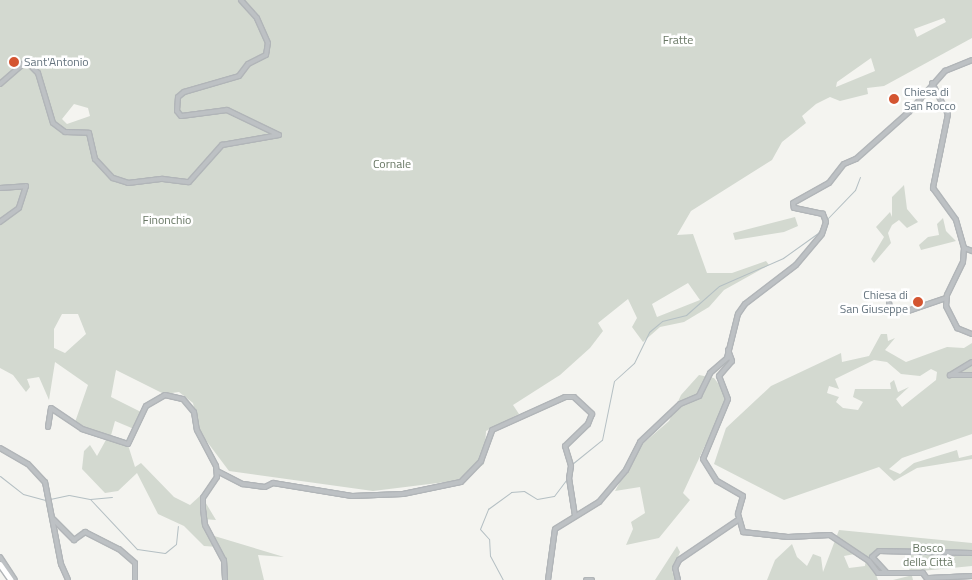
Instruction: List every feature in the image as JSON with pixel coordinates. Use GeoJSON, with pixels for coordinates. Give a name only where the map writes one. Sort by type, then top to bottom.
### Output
{"type":"FeatureCollection","features":[{"type":"Feature","properties":{"kind":"main road"},"geometry":{"type":"LineString","coordinates":[[0,564],[11,580]]}},
{"type":"Feature","properties":{"kind":"street"},"geometry":{"type":"LineString","coordinates":[[0,84],[26,60],[38,73],[53,123],[65,132],[89,133],[95,159],[114,178],[128,183],[163,178],[189,182],[222,145],[280,132],[250,124],[227,110],[181,116],[177,110],[178,98],[184,92],[239,76],[248,64],[266,55],[268,43],[257,18],[240,0]]}},
{"type":"Feature","properties":{"kind":"street"},"geometry":{"type":"LineString","coordinates":[[548,580],[555,529],[599,502],[626,470],[640,442],[680,404],[699,396],[704,381],[727,358],[728,350],[745,304],[796,265],[822,234],[826,222],[823,214],[794,208],[793,203],[829,183],[844,164],[856,159],[909,112],[931,83],[945,71],[972,60]]}},
{"type":"Feature","properties":{"kind":"street"},"geometry":{"type":"LineString","coordinates":[[931,83],[948,114],[933,188],[956,220],[964,248],[963,262],[946,298],[954,325],[972,334]]}},
{"type":"Feature","properties":{"kind":"street"},"geometry":{"type":"LineString","coordinates":[[0,188],[26,186],[19,208],[0,222]]}},
{"type":"Feature","properties":{"kind":"street"},"geometry":{"type":"LineString","coordinates":[[964,248],[972,251]]}},
{"type":"Feature","properties":{"kind":"street"},"geometry":{"type":"LineString","coordinates":[[889,302],[890,309],[905,312],[946,298]]}},
{"type":"Feature","properties":{"kind":"street"},"geometry":{"type":"LineString","coordinates":[[678,580],[675,568],[679,560],[738,520],[743,496],[718,481],[702,459],[728,399],[719,376],[732,361],[728,350]]}},
{"type":"Feature","properties":{"kind":"street"},"geometry":{"type":"LineString","coordinates":[[972,362],[950,375],[972,375]]}},
{"type":"Feature","properties":{"kind":"street"},"geometry":{"type":"LineString","coordinates":[[48,427],[52,408],[82,429],[128,444],[146,406],[158,397],[176,395],[194,412],[196,430],[217,471],[243,484],[265,487],[274,483],[352,496],[403,494],[461,482],[481,461],[492,430],[565,397],[574,397],[592,414],[588,424],[565,446],[571,466],[570,489],[575,515]]}},
{"type":"Feature","properties":{"kind":"street"},"geometry":{"type":"LineString","coordinates":[[0,448],[41,476],[50,502],[61,564],[68,580]]}},
{"type":"Feature","properties":{"kind":"street"},"geometry":{"type":"LineString","coordinates":[[217,471],[203,498],[203,509],[205,525],[224,560],[225,580]]}},
{"type":"Feature","properties":{"kind":"street"},"geometry":{"type":"LineString","coordinates":[[53,519],[74,540],[85,532],[119,549],[135,563],[136,580]]}},
{"type":"Feature","properties":{"kind":"street"},"geometry":{"type":"LineString","coordinates":[[738,520],[747,534],[830,534],[878,573],[923,573],[928,579],[942,580],[972,576]]}},
{"type":"Feature","properties":{"kind":"street"},"geometry":{"type":"LineString","coordinates":[[886,573],[872,560],[879,551],[972,553]]}},
{"type":"Feature","properties":{"kind":"street"},"geometry":{"type":"LineString","coordinates":[[0,557],[15,580]]}},
{"type":"Feature","properties":{"kind":"street"},"geometry":{"type":"LineString","coordinates":[[586,580],[592,580]]}},
{"type":"Feature","properties":{"kind":"green space","name":"Finonchio"},"geometry":{"type":"Polygon","coordinates":[[[0,0],[972,0],[972,38],[884,86],[867,88],[868,94],[840,101],[830,97],[816,104],[802,116],[806,123],[782,142],[772,160],[691,211],[677,235],[693,234],[707,273],[732,273],[766,261],[769,265],[724,290],[709,307],[684,322],[660,327],[643,342],[632,327],[637,318],[628,299],[598,323],[603,331],[590,348],[560,375],[513,405],[519,414],[486,431],[484,464],[462,480],[373,491],[229,471],[199,431],[193,403],[179,392],[164,394],[116,370],[111,397],[143,413],[134,429],[115,421],[110,439],[128,445],[135,467],[141,463],[174,497],[190,505],[201,495],[216,520],[203,519],[211,535],[284,557],[258,555],[264,580],[226,580],[225,558],[218,547],[204,546],[184,526],[158,514],[137,473],[118,491],[105,493],[82,469],[84,451],[90,445],[97,456],[107,438],[74,425],[88,385],[55,362],[49,400],[39,377],[27,379],[30,387],[26,392],[13,375],[0,368],[0,0]],[[944,18],[914,29],[917,37],[946,22],[944,18]],[[871,58],[837,82],[836,87],[875,71],[871,58]],[[74,104],[62,119],[67,124],[90,116],[88,108],[74,104]],[[688,283],[652,304],[657,317],[700,300],[688,283]],[[62,314],[54,329],[54,348],[65,353],[86,334],[78,314],[62,314]]]}},
{"type":"Feature","properties":{"kind":"green space"},"geometry":{"type":"Polygon","coordinates":[[[904,185],[907,209],[918,222],[907,228],[899,220],[892,225],[888,233],[891,243],[874,263],[871,259],[884,237],[876,227],[890,212],[892,217],[892,197],[904,185]]]}},
{"type":"Feature","properties":{"kind":"green space"},"geometry":{"type":"Polygon","coordinates":[[[795,217],[798,226],[784,232],[735,240],[733,233],[795,217]]]}},
{"type":"Feature","properties":{"kind":"green space"},"geometry":{"type":"Polygon","coordinates":[[[943,218],[946,231],[956,241],[921,250],[919,245],[928,237],[939,235],[937,224],[943,218]]]}},
{"type":"Feature","properties":{"kind":"green space"},"geometry":{"type":"Polygon","coordinates":[[[881,334],[887,334],[888,341],[895,338],[885,350],[906,362],[947,347],[964,348],[972,343],[972,434],[902,458],[889,469],[900,474],[914,463],[957,450],[959,458],[972,455],[972,459],[917,468],[894,481],[879,467],[784,500],[714,464],[726,428],[771,386],[841,353],[842,362],[869,356],[881,334]],[[874,360],[835,379],[839,389],[829,386],[827,393],[839,397],[836,402],[843,408],[858,410],[863,402],[853,397],[855,389],[891,389],[890,383],[894,380],[898,392],[909,387],[896,399],[902,407],[936,380],[937,372],[931,369],[920,376],[901,374],[887,362],[874,360]]]}},
{"type":"Feature","properties":{"kind":"green space"},"geometry":{"type":"Polygon","coordinates":[[[699,375],[714,378],[728,396],[683,493],[690,500],[659,538],[626,545],[633,529],[631,522],[645,513],[640,487],[615,491],[639,447],[669,421],[681,395],[699,375]]]}},
{"type":"Feature","properties":{"kind":"green space","name":"Bosco della Città"},"geometry":{"type":"Polygon","coordinates":[[[839,530],[972,543],[972,566],[911,572],[913,580],[893,580],[909,576],[910,551],[880,548],[870,558],[878,580],[767,580],[775,560],[792,544],[797,557],[807,566],[813,554],[821,557],[823,572],[839,530]],[[860,553],[844,556],[849,568],[865,566],[866,558],[860,553]]]}},
{"type":"Feature","properties":{"kind":"green space"},"geometry":{"type":"Polygon","coordinates":[[[677,546],[680,552],[672,571],[676,580],[655,580],[677,546]]]}},
{"type":"Feature","properties":{"kind":"waterway"},"geometry":{"type":"LineString","coordinates":[[828,218],[855,190],[860,177]]}},
{"type":"Feature","properties":{"kind":"waterway"},"geometry":{"type":"LineString","coordinates":[[572,464],[602,440],[614,381],[634,363],[649,332],[662,321],[686,315],[719,286],[783,258],[818,233],[823,224]]}},
{"type":"Feature","properties":{"kind":"waterway"},"geometry":{"type":"LineString","coordinates":[[0,476],[23,494],[46,500]]}},
{"type":"Feature","properties":{"kind":"waterway"},"geometry":{"type":"LineString","coordinates":[[503,580],[490,556],[489,539],[480,529],[488,509],[511,492],[524,491],[537,499],[554,496],[567,479]]}},
{"type":"Feature","properties":{"kind":"waterway"},"geometry":{"type":"LineString","coordinates":[[50,499],[69,495],[90,499],[112,497]]}},
{"type":"Feature","properties":{"kind":"waterway"},"geometry":{"type":"LineString","coordinates":[[90,499],[137,549],[165,553],[176,544],[178,526]]}},
{"type":"Feature","properties":{"kind":"place","name":"Sant'Antonio"},"geometry":{"type":"Point","coordinates":[14,62]}},
{"type":"Feature","properties":{"kind":"place","name":"Chiesa di San Rocco"},"geometry":{"type":"Point","coordinates":[894,99]}},
{"type":"Feature","properties":{"kind":"place","name":"Chiesa di San Giuseppe"},"geometry":{"type":"Point","coordinates":[918,302]}},
{"type":"Feature","properties":{"kind":"park label","name":"Fratte"},"geometry":{"type":"Point","coordinates":[678,40]}},
{"type":"Feature","properties":{"kind":"park label","name":"Cornale"},"geometry":{"type":"Point","coordinates":[392,164]}}]}
